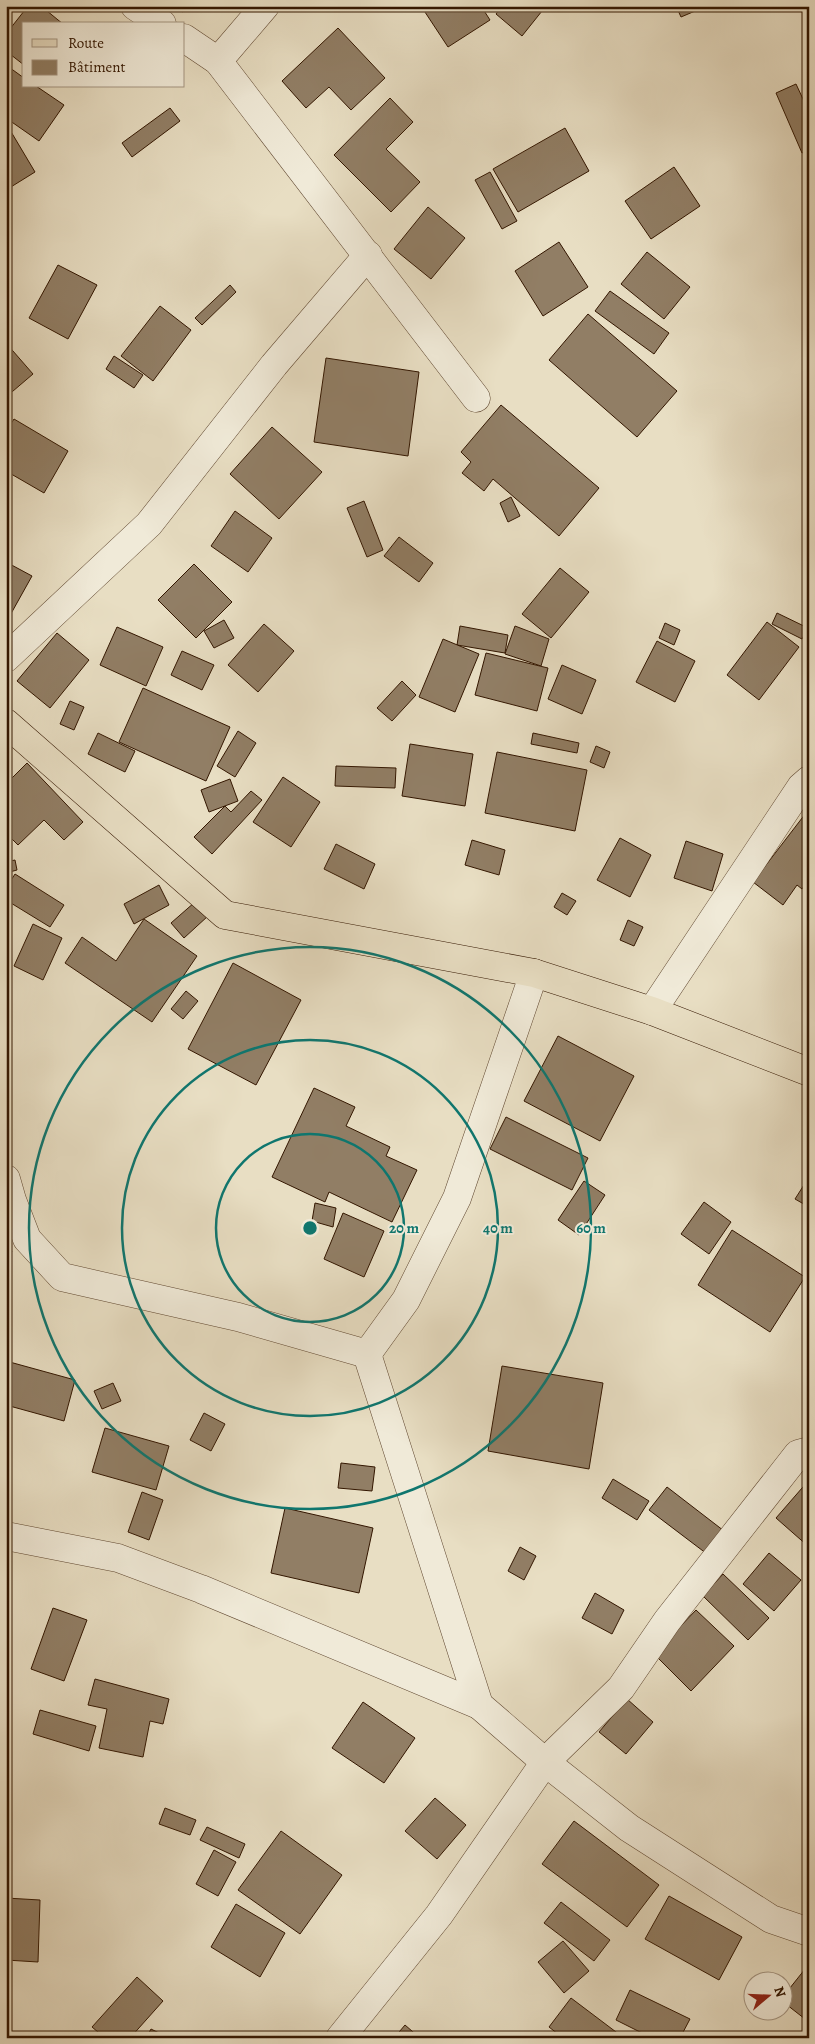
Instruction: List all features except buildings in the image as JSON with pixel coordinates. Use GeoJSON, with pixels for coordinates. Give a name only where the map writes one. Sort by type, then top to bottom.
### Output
{"type":"FeatureCollection","features":[{"type":"Feature","properties":{"kind":"main road"},"geometry":{"type":"LineString","coordinates":[[6,723],[225,916],[534,973],[652,1011],[809,1072]]}},
{"type":"Feature","properties":{"kind":"street"},"geometry":{"type":"LineString","coordinates":[[135,6],[159,22]]}},
{"type":"Feature","properties":{"kind":"street"},"geometry":{"type":"LineString","coordinates":[[218,61],[265,6]]}},
{"type":"Feature","properties":{"kind":"street"},"geometry":{"type":"LineString","coordinates":[[185,39],[218,61],[476,398]]}},
{"type":"Feature","properties":{"kind":"street"},"geometry":{"type":"LineString","coordinates":[[6,658],[149,524],[274,366],[368,255]]}},
{"type":"Feature","properties":{"kind":"street"},"geometry":{"type":"LineString","coordinates":[[652,1011],[802,787],[809,780]]}},
{"type":"Feature","properties":{"kind":"street"},"geometry":{"type":"LineString","coordinates":[[367,1354],[406,1300],[457,1198],[534,973]]}},
{"type":"Feature","properties":{"kind":"street"},"geometry":{"type":"LineString","coordinates":[[6,1179],[27,1239],[62,1277],[238,1317],[367,1354]]}},
{"type":"Feature","properties":{"kind":"street"},"geometry":{"type":"LineString","coordinates":[[367,1354],[479,1705]]}},
{"type":"Feature","properties":{"kind":"street"},"geometry":{"type":"LineString","coordinates":[[340,2038],[439,1915],[545,1762],[621,1688],[667,1621],[798,1454],[809,1451]]}},
{"type":"Feature","properties":{"kind":"street"},"geometry":{"type":"LineString","coordinates":[[6,1536],[118,1558],[201,1589],[479,1705],[545,1762],[629,1828],[771,1919],[809,1932]]}}]}
